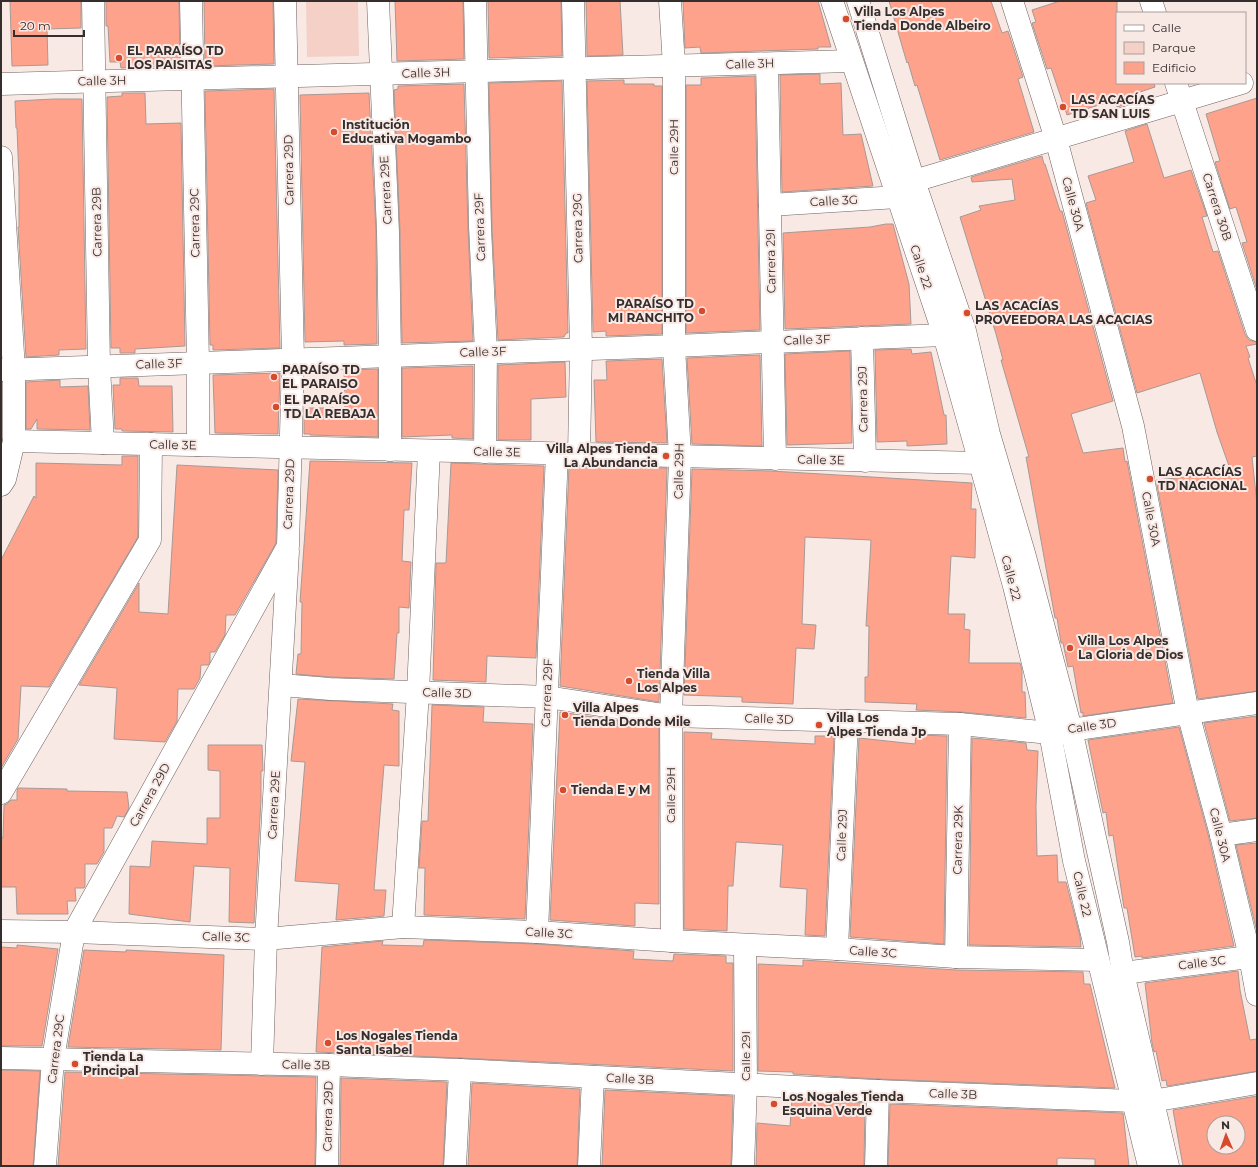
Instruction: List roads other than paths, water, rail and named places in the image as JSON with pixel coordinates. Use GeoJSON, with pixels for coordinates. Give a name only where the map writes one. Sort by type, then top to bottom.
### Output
{"type":"FeatureCollection","features":[{"type":"Feature","properties":{"kind":"street","name":"Carrera 29B"},"geometry":{"type":"LineString","coordinates":[[93,1],[99,366],[102,443]]}},
{"type":"Feature","properties":{"kind":"street","name":"Carrera 29C"},"geometry":{"type":"LineString","coordinates":[[191,1],[198,363],[198,445]]}},
{"type":"Feature","properties":{"kind":"street","name":"Carrera 29D"},"geometry":{"type":"LineString","coordinates":[[74,932],[288,546],[293,359],[285,1]]}},
{"type":"Feature","properties":{"kind":"street","name":"Carrera 29E"},"geometry":{"type":"LineString","coordinates":[[378,1],[388,232],[390,450]]}},
{"type":"Feature","properties":{"kind":"street","name":"Carrera 29F"},"geometry":{"type":"LineString","coordinates":[[475,1],[480,227],[486,352],[485,452]]}},
{"type":"Feature","properties":{"kind":"street","name":"Carrera 29G"},"geometry":{"type":"LineString","coordinates":[[572,1],[575,69],[581,348],[579,454]]}},
{"type":"Feature","properties":{"kind":"street","name":"Calle 29H"},"geometry":{"type":"LineString","coordinates":[[670,1],[674,66],[674,346],[680,457],[671,716],[672,941]]}},
{"type":"Feature","properties":{"kind":"street","name":"Calle 22"},"geometry":{"type":"LineString","coordinates":[[832,1],[851,62],[944,335],[1014,586],[1060,731],[1118,942],[1143,1101],[1149,1166]]}},
{"type":"Feature","properties":{"kind":"street","name":"Calle 22"},"geometry":{"type":"LineString","coordinates":[[858,1],[914,181],[965,331],[989,434],[1024,552],[1060,731],[1074,862],[1098,960],[1143,1101],[1168,1166]]}},
{"type":"Feature","properties":{"kind":"street","name":"Calle 30A"},"geometry":{"type":"LineString","coordinates":[[1012,1],[1056,139],[1133,426],[1188,713],[1253,956],[1257,995]]}},
{"type":"Feature","properties":{"kind":"street"},"geometry":{"type":"LineString","coordinates":[[1151,1],[1155,12]]}},
{"type":"Feature","properties":{"kind":"street","name":"Calle 3H"},"geometry":{"type":"LineString","coordinates":[[1,84],[851,62]]}},
{"type":"Feature","properties":{"kind":"street","name":"Carrera 29I"},"geometry":{"type":"LineString","coordinates":[[767,64],[775,459]]}},
{"type":"Feature","properties":{"kind":"street"},"geometry":{"type":"LineString","coordinates":[[1246,82],[1257,78]]}},
{"type":"Feature","properties":{"kind":"street"},"geometry":{"type":"LineString","coordinates":[[914,181],[1056,139],[1179,92],[1235,84]]}},
{"type":"Feature","properties":{"kind":"street","name":"Carrera 30B"},"geometry":{"type":"LineString","coordinates":[[1179,92],[1257,330]]}},
{"type":"Feature","properties":{"kind":"street"},"geometry":{"type":"LineString","coordinates":[[1,157],[8,370],[14,441],[5,479],[1,485]]}},
{"type":"Feature","properties":{"kind":"street","name":"Calle 3G"},"geometry":{"type":"LineString","coordinates":[[770,205],[898,198]]}},
{"type":"Feature","properties":{"kind":"street","name":"Calle 3F"},"geometry":{"type":"LineString","coordinates":[[8,370],[944,335],[965,331]]}},
{"type":"Feature","properties":{"kind":"street","name":"Carrera 29J"},"geometry":{"type":"LineString","coordinates":[[862,338],[865,461]]}},
{"type":"Feature","properties":{"kind":"street","name":"Calle 3E"},"geometry":{"type":"LineString","coordinates":[[14,441],[980,463]]}},
{"type":"Feature","properties":{"kind":"street"},"geometry":{"type":"LineString","coordinates":[[1,792],[150,540],[151,444]]}},
{"type":"Feature","properties":{"kind":"street"},"geometry":{"type":"LineString","coordinates":[[403,927],[418,692],[429,451]]}},
{"type":"Feature","properties":{"kind":"street","name":"Carrera 29F"},"geometry":{"type":"LineString","coordinates":[[537,932],[557,453]]}},
{"type":"Feature","properties":{"kind":"street","name":"Carrera 29E"},"geometry":{"type":"LineString","coordinates":[[262,1064],[266,939],[288,546]]}},
{"type":"Feature","properties":{"kind":"street","name":"Calle 3D"},"geometry":{"type":"LineString","coordinates":[[281,685],[330,689],[547,697],[671,716],[960,724],[1060,731],[1257,703]]}},
{"type":"Feature","properties":{"kind":"street","name":"Calle 29J"},"geometry":{"type":"LineString","coordinates":[[837,949],[847,721]]}},
{"type":"Feature","properties":{"kind":"street","name":"Carrera 29K"},"geometry":{"type":"LineString","coordinates":[[956,957],[960,724]]}},
{"type":"Feature","properties":{"kind":"street"},"geometry":{"type":"LineString","coordinates":[[1221,835],[1257,830]]}},
{"type":"Feature","properties":{"kind":"street","name":"Calle 3C"},"geometry":{"type":"LineString","coordinates":[[1,931],[74,932],[266,939],[403,927],[537,932],[745,946],[837,949],[956,957],[1098,960]]}},
{"type":"Feature","properties":{"kind":"street","name":"Carrera 29C"},"geometry":{"type":"LineString","coordinates":[[45,1166],[53,1059],[74,932]]}},
{"type":"Feature","properties":{"kind":"street","name":"Calle 29I"},"geometry":{"type":"LineString","coordinates":[[743,1166],[746,1085],[745,946]]}},
{"type":"Feature","properties":{"kind":"street","name":"Calle 3C"},"geometry":{"type":"LineString","coordinates":[[1122,973],[1253,956]]}},
{"type":"Feature","properties":{"kind":"street","name":"Calle 3B"},"geometry":{"type":"LineString","coordinates":[[1,1058],[329,1065],[460,1070],[878,1091],[1143,1101],[1257,1083]]}},
{"type":"Feature","properties":{"kind":"street","name":"Carrera 29D"},"geometry":{"type":"LineString","coordinates":[[327,1166],[329,1065]]}},
{"type":"Feature","properties":{"kind":"street"},"geometry":{"type":"LineString","coordinates":[[455,1166],[460,1070]]}},
{"type":"Feature","properties":{"kind":"street"},"geometry":{"type":"LineString","coordinates":[[589,1166],[593,1077]]}},
{"type":"Feature","properties":{"kind":"street"},"geometry":{"type":"LineString","coordinates":[[876,1166],[878,1091]]}},
{"type":"Feature","properties":{"kind":"place","name":"Villa Los Alpes Tienda Donde Albeiro"},"geometry":{"type":"Point","coordinates":[846,19]}},
{"type":"Feature","properties":{"kind":"place","name":"EL PARAÍSO TD LOS PAISITAS"},"geometry":{"type":"Point","coordinates":[119,58]}},
{"type":"Feature","properties":{"kind":"place","name":"LAS ACACÍAS TD SAN LUIS"},"geometry":{"type":"Point","coordinates":[1063,107]}},
{"type":"Feature","properties":{"kind":"place","name":"Institución Educativa Mogambo"},"geometry":{"type":"Point","coordinates":[334,132]}},
{"type":"Feature","properties":{"kind":"place","name":"PARAÍSO TD MI RANCHITO"},"geometry":{"type":"Point","coordinates":[702,311]}},
{"type":"Feature","properties":{"kind":"place","name":"LAS ACACÍAS PROVEEDORA LAS ACACIAS"},"geometry":{"type":"Point","coordinates":[967,313]}},
{"type":"Feature","properties":{"kind":"place","name":"PARAÍSO TD EL PARAISO"},"geometry":{"type":"Point","coordinates":[274,377]}},
{"type":"Feature","properties":{"kind":"place","name":"EL PARAÍSO TD LA REBAJA"},"geometry":{"type":"Point","coordinates":[276,407]}},
{"type":"Feature","properties":{"kind":"place","name":"Villa Alpes Tienda La Abundancia"},"geometry":{"type":"Point","coordinates":[666,456]}},
{"type":"Feature","properties":{"kind":"place","name":"LAS ACACÍAS TD NACIONAL"},"geometry":{"type":"Point","coordinates":[1150,479]}},
{"type":"Feature","properties":{"kind":"place","name":"Villa Los Alpes La Gloria de Dios"},"geometry":{"type":"Point","coordinates":[1070,648]}},
{"type":"Feature","properties":{"kind":"place","name":"Tienda Villa Los Alpes"},"geometry":{"type":"Point","coordinates":[629,681]}},
{"type":"Feature","properties":{"kind":"place","name":"Villa Alpes Tienda Donde Mile"},"geometry":{"type":"Point","coordinates":[565,715]}},
{"type":"Feature","properties":{"kind":"place","name":"Villa Los Alpes Tienda Jp"},"geometry":{"type":"Point","coordinates":[819,725]}},
{"type":"Feature","properties":{"kind":"place","name":"Tienda E y M"},"geometry":{"type":"Point","coordinates":[563,790]}},
{"type":"Feature","properties":{"kind":"place","name":"Los Nogales Tienda Santa Isabel"},"geometry":{"type":"Point","coordinates":[328,1043]}},
{"type":"Feature","properties":{"kind":"place","name":"Tienda La Principal"},"geometry":{"type":"Point","coordinates":[75,1064]}},
{"type":"Feature","properties":{"kind":"place","name":"Los Nogales Tienda Esquina Verde"},"geometry":{"type":"Point","coordinates":[774,1104]}}]}
